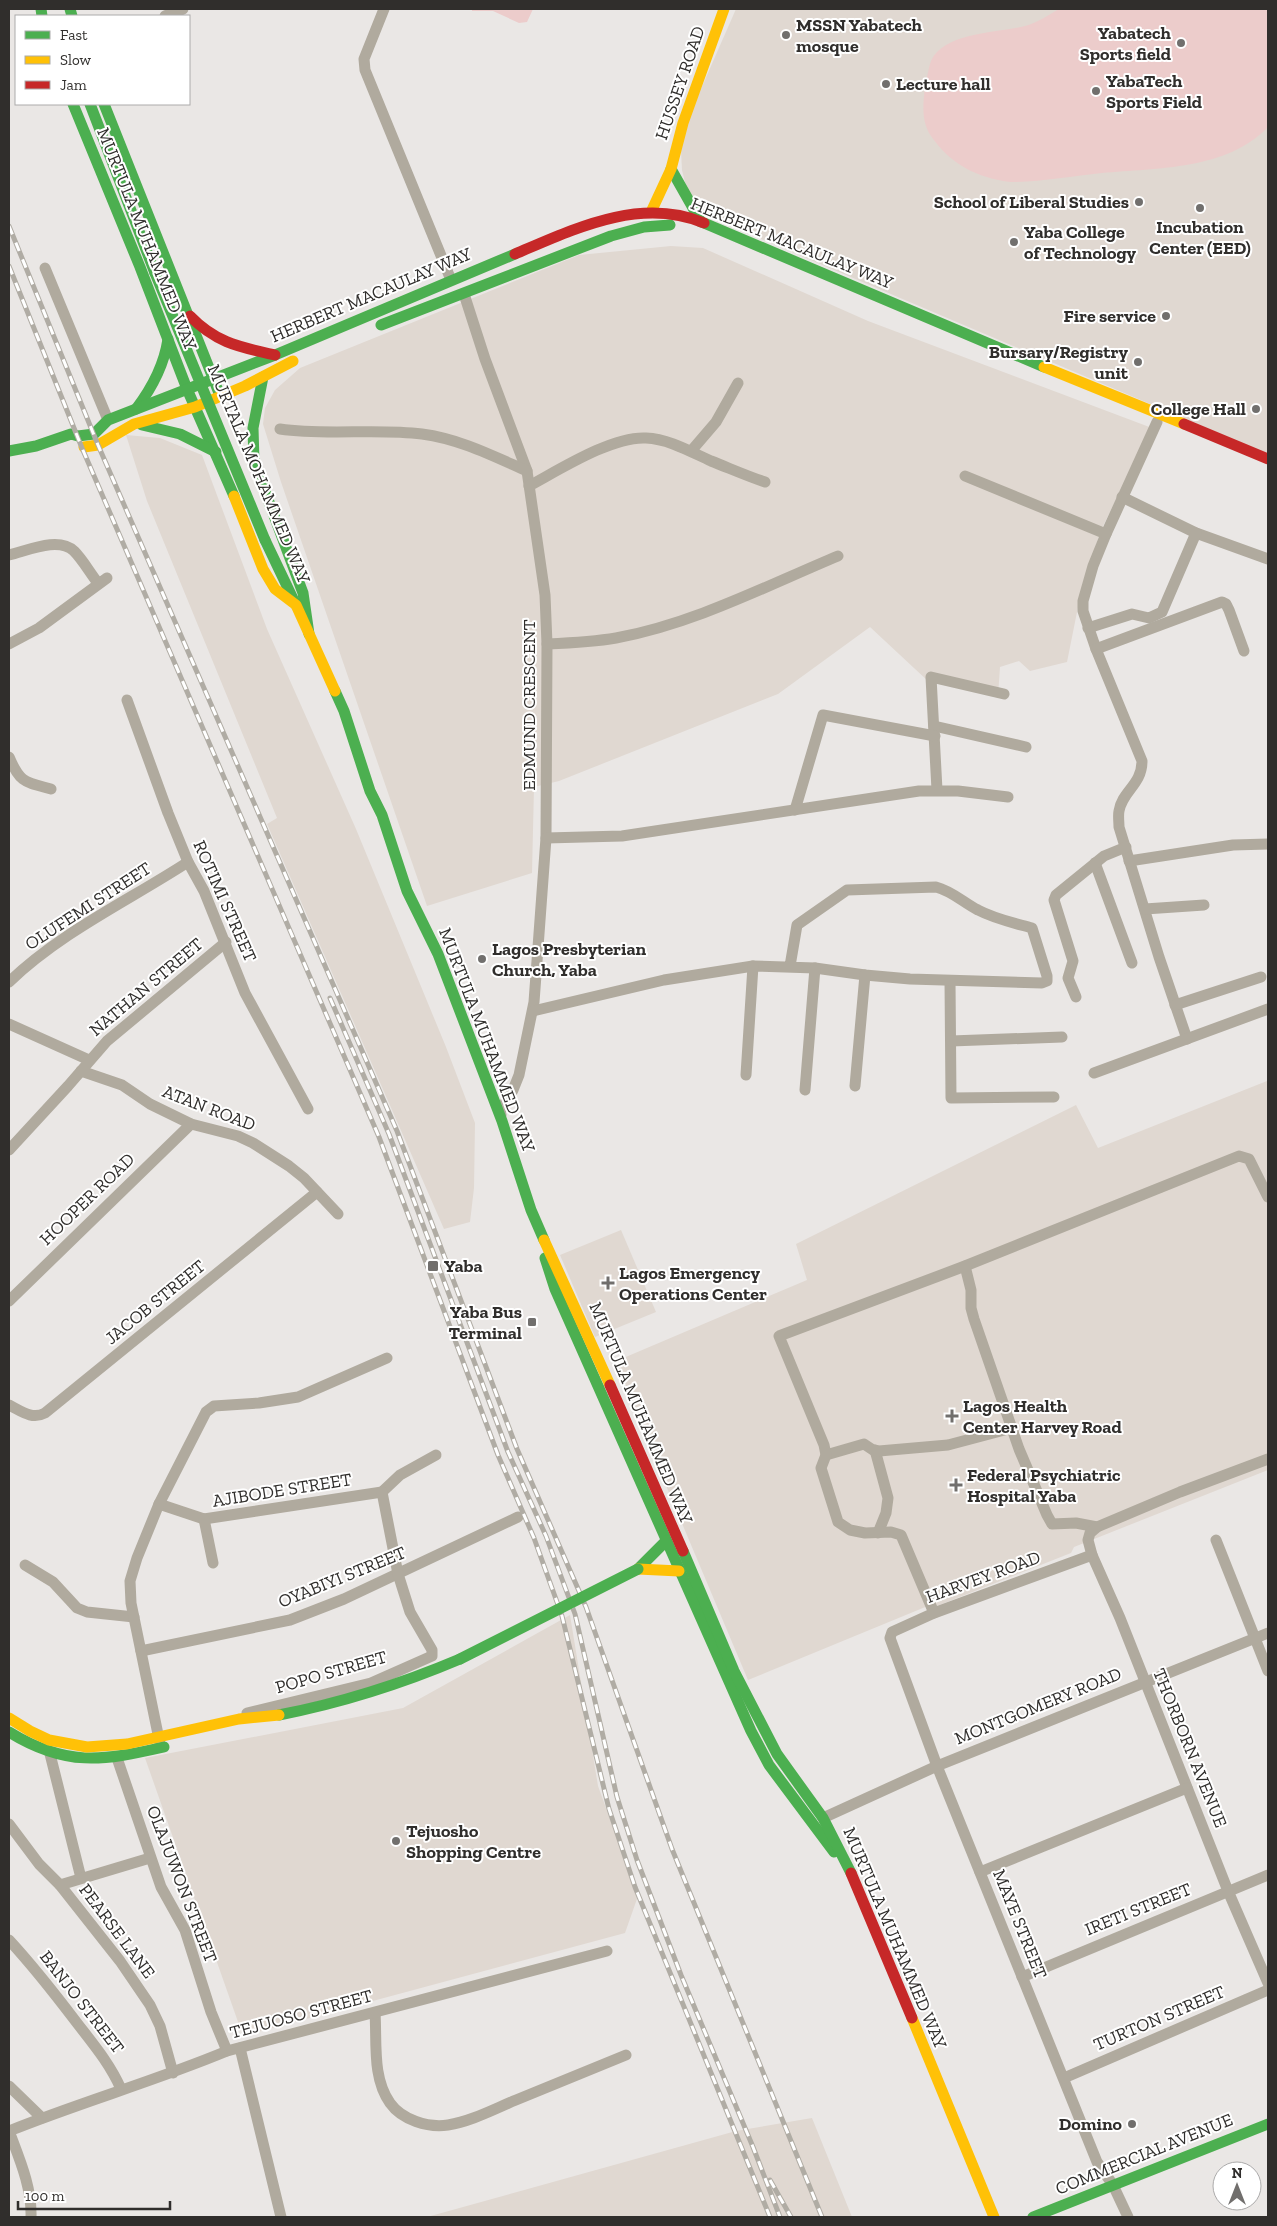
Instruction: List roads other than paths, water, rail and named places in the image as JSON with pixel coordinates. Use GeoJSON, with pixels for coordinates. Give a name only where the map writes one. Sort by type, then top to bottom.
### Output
{"type":"FeatureCollection","features":[{"type":"Feature","properties":{"kind":"main road","name":"HUSSEY ROAD"},"geometry":{"type":"LineString","coordinates":[[651,212],[671,169],[683,123],[724,9]]}},
{"type":"Feature","properties":{"kind":"main road","name":"MURTULA MUHAMMED WAY"},"geometry":{"type":"LineString","coordinates":[[73,105],[187,389],[216,452],[263,569],[275,589],[296,605],[344,711],[370,791],[382,815],[407,891],[438,954],[502,1121],[531,1210],[619,1404],[734,1671],[777,1754],[823,1818],[860,1891],[994,2217]]}},
{"type":"Feature","properties":{"kind":"main road","name":"MURTULA MUHAMMED WAY"},"geometry":{"type":"LineString","coordinates":[[90,105],[155,273]]}},
{"type":"Feature","properties":{"kind":"main road","name":"MURTULA MUHAMMED WAY"},"geometry":{"type":"LineString","coordinates":[[104,105],[184,308],[221,396]]}},
{"type":"Feature","properties":{"kind":"main road"},"geometry":{"type":"LineString","coordinates":[[84,128],[97,120]]}},
{"type":"Feature","properties":{"kind":"main road"},"geometry":{"type":"LineString","coordinates":[[671,169],[701,222]]}},
{"type":"Feature","properties":{"kind":"main road","name":"HERBERT MACAULAY WAY"},"geometry":{"type":"LineString","coordinates":[[9,452],[53,442],[71,434],[78,436],[94,434],[108,420],[275,355],[290,343],[584,226],[616,216],[651,212],[690,217],[1095,390],[1139,405],[1268,459]]}},
{"type":"Feature","properties":{"kind":"main road","name":"HERBERT MACAULAY WAY"},"geometry":{"type":"LineString","coordinates":[[372,329],[627,230],[660,225],[679,225],[698,229],[1024,370],[1157,422],[1267,471]]}},
{"type":"Feature","properties":{"kind":"main road","name":"MURTALA MOHAMMED WAY"},"geometry":{"type":"LineString","coordinates":[[155,273],[265,540],[296,605]]}},
{"type":"Feature","properties":{"kind":"main road"},"geometry":{"type":"LineString","coordinates":[[184,308],[197,324],[219,340],[241,349],[275,355]]}},
{"type":"Feature","properties":{"kind":"main road"},"geometry":{"type":"LineString","coordinates":[[136,409],[148,394],[163,362],[168,338]]}},
{"type":"Feature","properties":{"kind":"main road","name":"HERBERT MACAULAY WAY"},"geometry":{"type":"LineString","coordinates":[[75,448],[98,445],[134,424],[195,407],[263,377],[306,355]]}},
{"type":"Feature","properties":{"kind":"main road"},"geometry":{"type":"LineString","coordinates":[[263,377],[253,428],[254,462],[303,592],[309,634]]}},
{"type":"Feature","properties":{"kind":"main road"},"geometry":{"type":"LineString","coordinates":[[134,424],[185,434],[216,452]]}},
{"type":"Feature","properties":{"kind":"main road"},"geometry":{"type":"LineString","coordinates":[[531,1210],[555,1289],[751,1731],[769,1766],[842,1863],[860,1891]]}},
{"type":"Feature","properties":{"kind":"main road"},"geometry":{"type":"LineString","coordinates":[[12,1739],[50,1754],[82,1759],[117,1758],[216,1724],[239,1719],[256,1720],[347,1702],[405,1683],[460,1659],[638,1569],[666,1541]]}},
{"type":"Feature","properties":{"kind":"main road"},"geometry":{"type":"LineString","coordinates":[[638,1569],[679,1571]]}},
{"type":"Feature","properties":{"kind":"main road"},"geometry":{"type":"LineString","coordinates":[[9,1718],[42,1738],[76,1747],[110,1748],[244,1729],[256,1720]]}},
{"type":"Feature","properties":{"kind":"main road","name":"COMMERCIAL AVENUE"},"geometry":{"type":"LineString","coordinates":[[1033,2217],[1268,2124]]}},
{"type":"Feature","properties":{"kind":"street"},"geometry":{"type":"LineString","coordinates":[[167,15],[183,9]]}},
{"type":"Feature","properties":{"kind":"street"},"geometry":{"type":"LineString","coordinates":[[384,9],[364,60],[365,70],[451,280]]}},
{"type":"Feature","properties":{"kind":"street"},"geometry":{"type":"LineString","coordinates":[[45,268],[108,420]]}},
{"type":"Feature","properties":{"kind":"street","name":"EDMUND CRESCENT"},"geometry":{"type":"LineString","coordinates":[[464,294],[485,359],[527,471],[546,594],[546,838],[533,1011],[519,1075],[513,1090],[500,1111],[502,1121]]}},
{"type":"Feature","properties":{"kind":"street"},"geometry":{"type":"LineString","coordinates":[[692,450],[716,422],[738,382]]}},
{"type":"Feature","properties":{"kind":"street"},"geometry":{"type":"LineString","coordinates":[[1157,422],[1106,534],[1093,566],[1083,601],[1088,628],[1096,650],[1142,761],[1140,778],[1125,798],[1118,812],[1119,828],[1187,1039]]}},
{"type":"Feature","properties":{"kind":"street"},"geometry":{"type":"LineString","coordinates":[[280,429],[302,432],[420,434],[441,437],[473,447],[527,471]]}},
{"type":"Feature","properties":{"kind":"street"},"geometry":{"type":"LineString","coordinates":[[529,486],[603,448],[626,440],[645,438],[692,450],[709,460],[765,482]]}},
{"type":"Feature","properties":{"kind":"street"},"geometry":{"type":"LineString","coordinates":[[965,476],[1106,534]]}},
{"type":"Feature","properties":{"kind":"street"},"geometry":{"type":"LineString","coordinates":[[1122,497],[1196,533],[1268,559]]}},
{"type":"Feature","properties":{"kind":"street"},"geometry":{"type":"LineString","coordinates":[[1088,628],[1132,614],[1149,618],[1162,612],[1196,533]]}},
{"type":"Feature","properties":{"kind":"street"},"geometry":{"type":"LineString","coordinates":[[9,555],[53,544],[66,546],[74,551],[102,580],[40,628],[9,644]]}},
{"type":"Feature","properties":{"kind":"street"},"geometry":{"type":"LineString","coordinates":[[547,644],[615,638],[644,632],[703,612],[838,556]]}},
{"type":"Feature","properties":{"kind":"street"},"geometry":{"type":"LineString","coordinates":[[1096,650],[1222,602],[1226,604],[1229,610],[1244,651]]}},
{"type":"Feature","properties":{"kind":"street"},"geometry":{"type":"LineString","coordinates":[[937,790],[931,678],[1004,694]]}},
{"type":"Feature","properties":{"kind":"street","name":"ROTIMI STREET"},"geometry":{"type":"LineString","coordinates":[[127,700],[168,813],[188,862],[204,891],[226,942],[245,993],[308,1109]]}},
{"type":"Feature","properties":{"kind":"street"},"geometry":{"type":"LineString","coordinates":[[795,810],[823,715],[1026,746]]}},
{"type":"Feature","properties":{"kind":"street"},"geometry":{"type":"LineString","coordinates":[[9,757],[18,776],[27,782],[51,789]]}},
{"type":"Feature","properties":{"kind":"street"},"geometry":{"type":"LineString","coordinates":[[546,838],[622,836],[895,794],[937,790],[1008,797]]}},
{"type":"Feature","properties":{"kind":"street"},"geometry":{"type":"LineString","coordinates":[[1129,861],[1233,846],[1268,844]]}},
{"type":"Feature","properties":{"kind":"street"},"geometry":{"type":"LineString","coordinates":[[1076,997],[1068,978],[1072,961],[1054,900],[1061,890],[1107,854],[1126,847]]}},
{"type":"Feature","properties":{"kind":"street","name":"OLUFEMI STREET"},"geometry":{"type":"LineString","coordinates":[[9,982],[104,912],[188,862]]}},
{"type":"Feature","properties":{"kind":"street"},"geometry":{"type":"LineString","coordinates":[[1095,863],[1132,963]]}},
{"type":"Feature","properties":{"kind":"street"},"geometry":{"type":"LineString","coordinates":[[533,1011],[664,980],[753,966],[816,968],[865,975],[950,982],[1042,983],[1046,981],[1047,976],[1032,928],[1002,920],[979,910],[944,889],[936,887],[852,889],[833,899],[797,925],[790,966]]}},
{"type":"Feature","properties":{"kind":"street"},"geometry":{"type":"LineString","coordinates":[[1145,909],[1204,905]]}},
{"type":"Feature","properties":{"kind":"street","name":"NATHAN STREET"},"geometry":{"type":"LineString","coordinates":[[9,1150],[81,1072],[89,1060],[126,1024],[226,942]]}},
{"type":"Feature","properties":{"kind":"street"},"geometry":{"type":"LineString","coordinates":[[746,1074],[753,966]]}},
{"type":"Feature","properties":{"kind":"street"},"geometry":{"type":"LineString","coordinates":[[805,1090],[816,968]]}},
{"type":"Feature","properties":{"kind":"street"},"geometry":{"type":"LineString","coordinates":[[855,1086],[865,975]]}},
{"type":"Feature","properties":{"kind":"street"},"geometry":{"type":"LineString","coordinates":[[1175,1005],[1261,977]]}},
{"type":"Feature","properties":{"kind":"street"},"geometry":{"type":"LineString","coordinates":[[950,982],[951,1098],[1054,1097]]}},
{"type":"Feature","properties":{"kind":"street"},"geometry":{"type":"LineString","coordinates":[[1094,1074],[1268,1009]]}},
{"type":"Feature","properties":{"kind":"street"},"geometry":{"type":"LineString","coordinates":[[9,1024],[89,1060]]}},
{"type":"Feature","properties":{"kind":"street"},"geometry":{"type":"LineString","coordinates":[[951,1041],[1062,1037]]}},
{"type":"Feature","properties":{"kind":"street","name":"ATAN ROAD"},"geometry":{"type":"LineString","coordinates":[[81,1072],[122,1085],[150,1104],[191,1124],[238,1136],[253,1143],[289,1166],[338,1214]]}},
{"type":"Feature","properties":{"kind":"street","name":"HOOPER ROAD"},"geometry":{"type":"LineString","coordinates":[[9,1301],[191,1124]]}},
{"type":"Feature","properties":{"kind":"street"},"geometry":{"type":"LineString","coordinates":[[934,1613],[901,1535],[891,1532],[865,1533],[850,1530],[838,1522],[821,1468],[826,1455],[779,1336],[801,1326],[850,1310],[965,1266],[1239,1156],[1250,1160],[1268,1196]]}},
{"type":"Feature","properties":{"kind":"street","name":"JACOB STREET"},"geometry":{"type":"LineString","coordinates":[[9,1405],[32,1416],[44,1413],[317,1192]]}},
{"type":"Feature","properties":{"kind":"street"},"geometry":{"type":"LineString","coordinates":[[965,1266],[971,1290],[971,1308],[974,1319],[1019,1449],[1052,1524],[1076,1523],[1097,1527],[1180,1492],[1268,1459]]}},
{"type":"Feature","properties":{"kind":"street"},"geometry":{"type":"LineString","coordinates":[[159,1742],[134,1617],[130,1581],[136,1558],[159,1504],[206,1412],[214,1406],[259,1403],[298,1397],[387,1358]]}},
{"type":"Feature","properties":{"kind":"street"},"geometry":{"type":"LineString","coordinates":[[826,1455],[864,1444],[875,1450],[894,1451],[948,1445],[1012,1428]]}},
{"type":"Feature","properties":{"kind":"street"},"geometry":{"type":"LineString","coordinates":[[875,1450],[888,1498],[886,1513],[878,1533]]}},
{"type":"Feature","properties":{"kind":"street"},"geometry":{"type":"LineString","coordinates":[[382,1492],[400,1475],[436,1455]]}},
{"type":"Feature","properties":{"kind":"street","name":"AJIBODE STREET"},"geometry":{"type":"LineString","coordinates":[[159,1504],[204,1519],[382,1492]]}},
{"type":"Feature","properties":{"kind":"street","name":"POPO STREET"},"geometry":{"type":"LineString","coordinates":[[216,1724],[228,1718],[371,1683],[432,1656],[432,1650],[410,1612],[398,1574],[382,1492]]}},
{"type":"Feature","properties":{"kind":"street","name":"OYABIYI STREET"},"geometry":{"type":"LineString","coordinates":[[141,1651],[290,1620],[344,1599],[518,1517]]}},
{"type":"Feature","properties":{"kind":"street"},"geometry":{"type":"LineString","coordinates":[[204,1519],[213,1563]]}},
{"type":"Feature","properties":{"kind":"street","name":"THORBORN AVENUE"},"geometry":{"type":"LineString","coordinates":[[1097,1527],[1090,1533],[1088,1540],[1092,1556],[1120,1618],[1228,1891],[1268,1983]]}},
{"type":"Feature","properties":{"kind":"street"},"geometry":{"type":"LineString","coordinates":[[1216,1540],[1268,1671]]}},
{"type":"Feature","properties":{"kind":"street","name":"HARVEY ROAD"},"geometry":{"type":"LineString","coordinates":[[890,1638],[892,1632],[934,1613],[1092,1556]]}},
{"type":"Feature","properties":{"kind":"street"},"geometry":{"type":"LineString","coordinates":[[25,1565],[54,1582],[77,1608],[87,1612],[134,1617]]}},
{"type":"Feature","properties":{"kind":"street","name":"MONTGOMERY ROAD"},"geometry":{"type":"LineString","coordinates":[[823,1818],[937,1766],[1144,1681],[1268,1633]]}},
{"type":"Feature","properties":{"kind":"street","name":"MAYE STREET"},"geometry":{"type":"LineString","coordinates":[[890,1638],[937,1766],[1097,2162],[1113,2185],[1128,2217]]}},
{"type":"Feature","properties":{"kind":"street"},"geometry":{"type":"LineString","coordinates":[[50,1754],[81,1878]]}},
{"type":"Feature","properties":{"kind":"street","name":"OLAJUWON STREET"},"geometry":{"type":"LineString","coordinates":[[117,1758],[150,1858],[161,1887],[185,1930],[211,2012],[227,2051]]}},
{"type":"Feature","properties":{"kind":"street"},"geometry":{"type":"LineString","coordinates":[[980,1872],[1187,1788]]}},
{"type":"Feature","properties":{"kind":"street","name":"PEARSE LANE"},"geometry":{"type":"LineString","coordinates":[[9,1824],[39,1864],[60,1885],[120,1961],[150,2005],[160,2026],[173,2073]]}},
{"type":"Feature","properties":{"kind":"street"},"geometry":{"type":"LineString","coordinates":[[60,1885],[150,1858]]}},
{"type":"Feature","properties":{"kind":"street","name":"IRETI STREET"},"geometry":{"type":"LineString","coordinates":[[1022,1977],[1268,1875]]}},
{"type":"Feature","properties":{"kind":"street","name":"BANJO STREET"},"geometry":{"type":"LineString","coordinates":[[9,1940],[41,1974],[102,2054],[112,2069],[121,2089]]}},
{"type":"Feature","properties":{"kind":"street","name":"TEJUOSO STREET"},"geometry":{"type":"LineString","coordinates":[[9,2130],[121,2089],[173,2073],[227,2051],[608,1951]]}},
{"type":"Feature","properties":{"kind":"street","name":"TURTON STREET"},"geometry":{"type":"LineString","coordinates":[[1064,2078],[1268,1990]]}},
{"type":"Feature","properties":{"kind":"street"},"geometry":{"type":"LineString","coordinates":[[375,2013],[378,2073],[389,2102],[400,2113],[412,2120],[430,2124],[446,2125],[483,2114],[626,2055]]}},
{"type":"Feature","properties":{"kind":"street"},"geometry":{"type":"LineString","coordinates":[[240,2048],[281,2217]]}},
{"type":"Feature","properties":{"kind":"street"},"geometry":{"type":"LineString","coordinates":[[9,2086],[42,2118]]}},
{"type":"Feature","properties":{"kind":"street"},"geometry":{"type":"LineString","coordinates":[[9,2130],[26,2180],[30,2196],[31,2217]]}},
{"type":"Feature","properties":{"kind":"railway"},"geometry":{"type":"LineString","coordinates":[[9,226],[98,445],[397,1131],[517,1449],[586,1607],[672,1849],[822,2217]]}},
{"type":"Feature","properties":{"kind":"railway"},"geometry":{"type":"LineString","coordinates":[[9,266],[82,448],[379,1137],[498,1455],[534,1538],[562,1616],[609,1809],[635,1887],[770,2217]]}},
{"type":"Feature","properties":{"kind":"railway"},"geometry":{"type":"LineString","coordinates":[[330,998],[389,1134],[508,1452],[546,1536],[575,1614],[617,1797],[637,1860],[681,1975],[753,2147],[780,2217]]}},
{"type":"Feature","properties":{"kind":"railway"},"geometry":{"type":"LineString","coordinates":[[770,2180],[791,2217]]}},
{"type":"Feature","properties":{"kind":"place","name":"MSSN Yabatech mosque"},"geometry":{"type":"Point","coordinates":[786,35]}},
{"type":"Feature","properties":{"kind":"place","name":"Yabatech Sports field"},"geometry":{"type":"Point","coordinates":[1181,43]}},
{"type":"Feature","properties":{"kind":"place","name":"Lecture hall"},"geometry":{"type":"Point","coordinates":[886,84]}},
{"type":"Feature","properties":{"kind":"place","name":"YabaTech Sports Field"},"geometry":{"type":"Point","coordinates":[1096,91]}},
{"type":"Feature","properties":{"kind":"place","name":"School of Liberal Studies"},"geometry":{"type":"Point","coordinates":[1139,202]}},
{"type":"Feature","properties":{"kind":"place","name":"Incubation Center (EED)"},"geometry":{"type":"Point","coordinates":[1200,208]}},
{"type":"Feature","properties":{"kind":"place","name":"Yaba College of Technology"},"geometry":{"type":"Point","coordinates":[1014,242]}},
{"type":"Feature","properties":{"kind":"place","name":"Fire service"},"geometry":{"type":"Point","coordinates":[1166,316]}},
{"type":"Feature","properties":{"kind":"place","name":"Bursary/Registry unit"},"geometry":{"type":"Point","coordinates":[1138,362]}},
{"type":"Feature","properties":{"kind":"place","name":"College Hall"},"geometry":{"type":"Point","coordinates":[1256,409]}},
{"type":"Feature","properties":{"kind":"place","name":"Lagos Presbyterian Church, Yaba"},"geometry":{"type":"Point","coordinates":[482,959]}},
{"type":"Feature","properties":{"kind":"place","name":"Yaba"},"geometry":{"type":"Point","coordinates":[433,1266]}},
{"type":"Feature","properties":{"kind":"place","name":"Lagos Emergency Operations Center"},"geometry":{"type":"Point","coordinates":[608,1283]}},
{"type":"Feature","properties":{"kind":"place","name":"Yaba Bus Terminal"},"geometry":{"type":"Point","coordinates":[532,1322]}},
{"type":"Feature","properties":{"kind":"place","name":"Lagos Health Center Harvey Road"},"geometry":{"type":"Point","coordinates":[952,1416]}},
{"type":"Feature","properties":{"kind":"place","name":"Federal Psychiatric Hospital Yaba"},"geometry":{"type":"Point","coordinates":[956,1485]}},
{"type":"Feature","properties":{"kind":"place","name":"Tejuosho Shopping Centre"},"geometry":{"type":"Point","coordinates":[396,1841]}},
{"type":"Feature","properties":{"kind":"place","name":"Domino"},"geometry":{"type":"Point","coordinates":[1132,2124]}}]}
